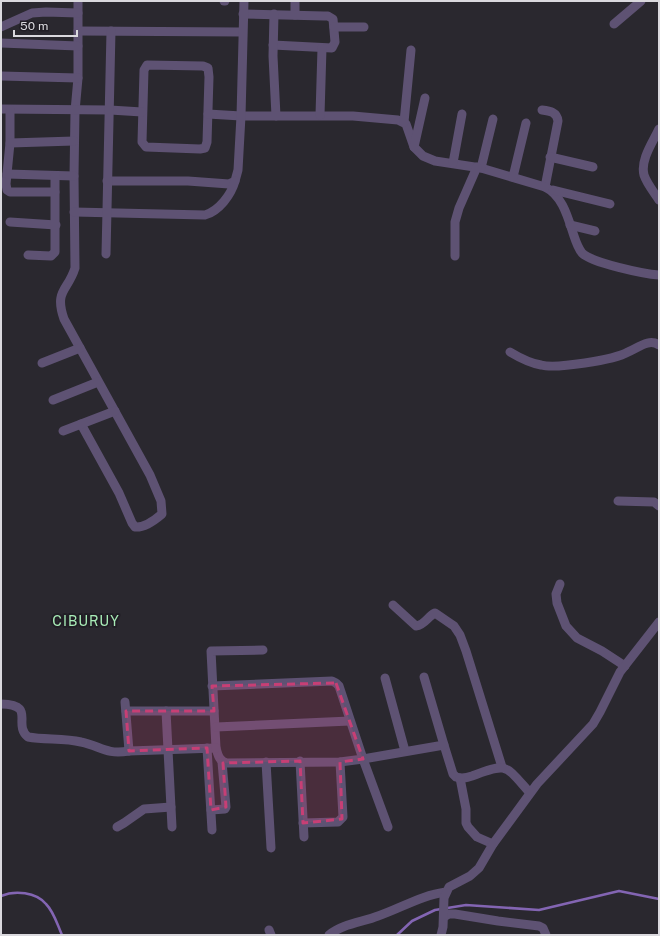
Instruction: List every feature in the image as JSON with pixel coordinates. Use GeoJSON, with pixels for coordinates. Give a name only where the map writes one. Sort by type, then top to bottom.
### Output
{"type":"FeatureCollection","features":[{"type":"Feature","properties":{"kind":"street"},"geometry":{"type":"LineString","coordinates":[[78,1],[78,78],[74,141],[75,268],[62,293],[61,304],[64,319],[150,475],[160,501],[162,514],[141,528],[135,527],[119,493],[81,424]]}},
{"type":"Feature","properties":{"kind":"street"},"geometry":{"type":"LineString","coordinates":[[74,212],[205,215],[215,211],[220,206],[232,189],[238,170],[244,1]]}},
{"type":"Feature","properties":{"kind":"street"},"geometry":{"type":"LineString","coordinates":[[292,1],[295,1],[295,14]]}},
{"type":"Feature","properties":{"kind":"street"},"geometry":{"type":"LineString","coordinates":[[614,24],[641,1]]}},
{"type":"Feature","properties":{"kind":"street"},"geometry":{"type":"LineString","coordinates":[[1,27],[32,13],[46,12],[78,14]]}},
{"type":"Feature","properties":{"kind":"street"},"geometry":{"type":"LineString","coordinates":[[243,14],[295,14],[328,16],[333,19],[335,42],[333,47],[330,49],[273,45]]}},
{"type":"Feature","properties":{"kind":"street"},"geometry":{"type":"LineString","coordinates":[[274,14],[273,45],[276,116]]}},
{"type":"Feature","properties":{"kind":"street"},"geometry":{"type":"LineString","coordinates":[[334,27],[364,27]]}},
{"type":"Feature","properties":{"kind":"street"},"geometry":{"type":"LineString","coordinates":[[78,31],[242,32]]}},
{"type":"Feature","properties":{"kind":"street"},"geometry":{"type":"LineString","coordinates":[[106,254],[111,31]]}},
{"type":"Feature","properties":{"kind":"street"},"geometry":{"type":"LineString","coordinates":[[1,42],[78,46]]}},
{"type":"Feature","properties":{"kind":"street"},"geometry":{"type":"LineString","coordinates":[[320,115],[322,48]]}},
{"type":"Feature","properties":{"kind":"street"},"geometry":{"type":"LineString","coordinates":[[404,122],[411,50]]}},
{"type":"Feature","properties":{"kind":"street"},"geometry":{"type":"LineString","coordinates":[[147,65],[207,67],[209,71],[208,114],[207,142],[205,148],[146,148],[143,145],[142,112],[144,70],[147,65]]}},
{"type":"Feature","properties":{"kind":"street"},"geometry":{"type":"LineString","coordinates":[[1,76],[78,78]]}},
{"type":"Feature","properties":{"kind":"street"},"geometry":{"type":"LineString","coordinates":[[414,148],[425,98]]}},
{"type":"Feature","properties":{"kind":"street"},"geometry":{"type":"LineString","coordinates":[[55,192],[8,191],[6,188],[10,143],[6,110],[110,110],[142,112]]}},
{"type":"Feature","properties":{"kind":"street"},"geometry":{"type":"LineString","coordinates":[[542,110],[554,113],[558,119],[550,157],[548,188]]}},
{"type":"Feature","properties":{"kind":"street"},"geometry":{"type":"LineString","coordinates":[[208,114],[241,116],[320,115],[386,118],[398,120],[404,122],[408,127],[414,148],[419,154],[428,159],[479,167],[548,188],[610,204]]}},
{"type":"Feature","properties":{"kind":"street"},"geometry":{"type":"LineString","coordinates":[[453,163],[462,114]]}},
{"type":"Feature","properties":{"kind":"street"},"geometry":{"type":"LineString","coordinates":[[455,256],[456,222],[459,208],[479,167],[493,119]]}},
{"type":"Feature","properties":{"kind":"street"},"geometry":{"type":"LineString","coordinates":[[512,177],[526,123]]}},
{"type":"Feature","properties":{"kind":"street"},"geometry":{"type":"LineString","coordinates":[[659,129],[646,159],[644,170],[647,180],[659,200]]}},
{"type":"Feature","properties":{"kind":"street"},"geometry":{"type":"LineString","coordinates":[[10,143],[74,141]]}},
{"type":"Feature","properties":{"kind":"street"},"geometry":{"type":"LineString","coordinates":[[550,157],[593,167]]}},
{"type":"Feature","properties":{"kind":"street"},"geometry":{"type":"LineString","coordinates":[[7,174],[74,176]]}},
{"type":"Feature","properties":{"kind":"street"},"geometry":{"type":"LineString","coordinates":[[28,255],[53,256],[56,252],[55,176]]}},
{"type":"Feature","properties":{"kind":"street"},"geometry":{"type":"LineString","coordinates":[[107,181],[188,181],[229,184],[235,181]]}},
{"type":"Feature","properties":{"kind":"street"},"geometry":{"type":"LineString","coordinates":[[548,188],[559,198],[579,248],[587,256],[607,264],[659,275]]}},
{"type":"Feature","properties":{"kind":"street"},"geometry":{"type":"LineString","coordinates":[[10,222],[56,225]]}},
{"type":"Feature","properties":{"kind":"street"},"geometry":{"type":"LineString","coordinates":[[570,225],[595,231]]}},
{"type":"Feature","properties":{"kind":"street"},"geometry":{"type":"LineString","coordinates":[[510,352],[523,360],[542,366],[557,366],[609,358],[627,353],[646,343],[656,342],[659,345]]}},
{"type":"Feature","properties":{"kind":"street"},"geometry":{"type":"LineString","coordinates":[[42,363],[80,348]]}},
{"type":"Feature","properties":{"kind":"street"},"geometry":{"type":"LineString","coordinates":[[53,400],[98,382]]}},
{"type":"Feature","properties":{"kind":"street"},"geometry":{"type":"LineString","coordinates":[[63,431],[115,411]]}},
{"type":"Feature","properties":{"kind":"street"},"geometry":{"type":"LineString","coordinates":[[618,501],[654,502],[659,506]]}},
{"type":"Feature","properties":{"kind":"street"},"geometry":{"type":"LineString","coordinates":[[560,584],[556,594],[557,603],[566,626],[577,638],[602,651],[625,666]]}},
{"type":"Feature","properties":{"kind":"street"},"geometry":{"type":"LineString","coordinates":[[394,606],[416,626],[421,625],[435,613],[449,622],[457,630],[466,651],[502,767]]}},
{"type":"Feature","properties":{"kind":"street"},"geometry":{"type":"LineString","coordinates":[[441,935],[445,895],[454,884],[470,876],[478,868],[493,844],[530,793],[551,768],[593,724],[625,666],[659,622]]}},
{"type":"Feature","properties":{"kind":"street"},"geometry":{"type":"LineString","coordinates":[[212,830],[211,748],[216,727],[212,686],[211,653],[212,650],[263,650]]}},
{"type":"Feature","properties":{"kind":"street"},"geometry":{"type":"LineString","coordinates":[[424,677],[453,774],[456,777],[465,778],[491,768],[502,767],[512,772],[530,793]]}},
{"type":"Feature","properties":{"kind":"street"},"geometry":{"type":"LineString","coordinates":[[385,678],[405,751]]}},
{"type":"Feature","properties":{"kind":"street"},"geometry":{"type":"LineString","coordinates":[[212,686],[332,681],[336,683],[339,686],[363,759],[388,827]]}},
{"type":"Feature","properties":{"kind":"street"},"geometry":{"type":"LineString","coordinates":[[1,704],[16,705],[19,708],[24,733],[28,738],[80,741],[109,752],[211,748]]}},
{"type":"Feature","properties":{"kind":"street"},"geometry":{"type":"LineString","coordinates":[[129,751],[125,707],[166,711],[214,710]]}},
{"type":"Feature","properties":{"kind":"street"},"geometry":{"type":"LineString","coordinates":[[166,711],[172,827]]}},
{"type":"Feature","properties":{"kind":"street"},"geometry":{"type":"LineString","coordinates":[[216,727],[350,721]]}},
{"type":"Feature","properties":{"kind":"street"},"geometry":{"type":"LineString","coordinates":[[222,762],[340,762],[444,745]]}},
{"type":"Feature","properties":{"kind":"street"},"geometry":{"type":"LineString","coordinates":[[211,748],[222,762],[226,807],[225,809],[221,810],[211,810]]}},
{"type":"Feature","properties":{"kind":"street"},"geometry":{"type":"LineString","coordinates":[[300,761],[304,837]]}},
{"type":"Feature","properties":{"kind":"street"},"geometry":{"type":"LineString","coordinates":[[266,762],[271,848]]}},
{"type":"Feature","properties":{"kind":"street"},"geometry":{"type":"LineString","coordinates":[[303,823],[338,822],[343,817],[340,762]]}},
{"type":"Feature","properties":{"kind":"street"},"geometry":{"type":"LineString","coordinates":[[460,778],[466,809],[466,823],[477,837],[493,844]]}},
{"type":"Feature","properties":{"kind":"street"},"geometry":{"type":"LineString","coordinates":[[117,827],[124,824],[144,809],[171,806]]}},
{"type":"Feature","properties":{"kind":"street"},"geometry":{"type":"LineString","coordinates":[[329,935],[344,927],[383,914],[417,899],[445,895]]}},
{"type":"Feature","properties":{"kind":"street"},"geometry":{"type":"LineString","coordinates":[[444,916],[455,914],[539,926],[543,928],[546,935]]}},
{"type":"Feature","properties":{"kind":"highlighted area"},"geometry":{"type":"Polygon","coordinates":[[[336,683],[363,759],[340,762],[342,819],[303,823],[300,761],[223,763],[226,807],[211,810],[207,748],[129,751],[126,711],[214,711],[212,686],[336,683]]]}},
{"type":"Feature","properties":{"kind":"waterway"},"geometry":{"type":"LineString","coordinates":[[397,935],[412,921],[435,910],[466,905],[539,910],[619,891],[659,899]]}},
{"type":"Feature","properties":{"kind":"waterway"},"geometry":{"type":"LineString","coordinates":[[1,896],[13,893],[25,893],[42,900],[51,911],[62,935]]}},
{"type":"Feature","properties":{"kind":"district","name":"CIBURUY"},"geometry":{"type":"Point","coordinates":[86,621]}}]}
